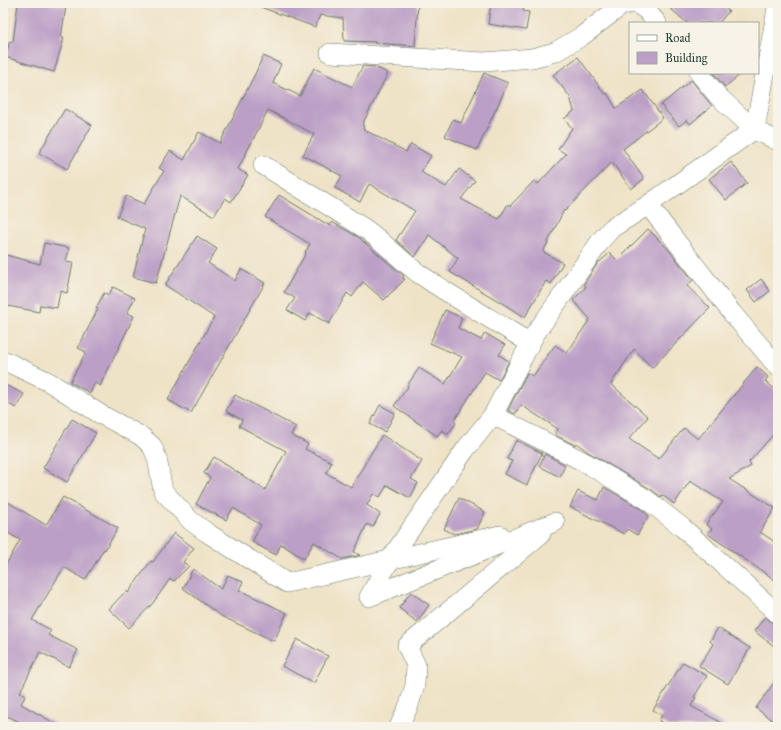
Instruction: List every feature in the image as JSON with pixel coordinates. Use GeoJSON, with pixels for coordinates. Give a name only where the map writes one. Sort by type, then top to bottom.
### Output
{"type":"FeatureCollection","features":[{"type":"Feature","properties":{"kind":"street"},"geometry":{"type":"LineString","coordinates":[[330,53],[484,62],[532,58],[555,52],[582,36],[621,6],[631,3],[639,5],[647,11],[656,22]]}},
{"type":"Feature","properties":{"kind":"street"},"geometry":{"type":"LineString","coordinates":[[555,522],[369,597],[391,558],[465,450],[493,415],[535,334],[602,239],[612,228],[648,205],[755,129],[778,3]]}},
{"type":"Feature","properties":{"kind":"street"},"geometry":{"type":"LineString","coordinates":[[700,74],[718,96],[755,129],[778,141]]}},
{"type":"Feature","properties":{"kind":"street"},"geometry":{"type":"LineString","coordinates":[[263,165],[376,236],[417,272],[530,343]]}},
{"type":"Feature","properties":{"kind":"street"},"geometry":{"type":"LineString","coordinates":[[648,205],[732,313],[778,367]]}},
{"type":"Feature","properties":{"kind":"street"},"geometry":{"type":"LineString","coordinates":[[3,360],[49,382],[100,414],[141,436],[152,446],[157,458],[164,492],[191,521],[287,583],[555,522]]}},
{"type":"Feature","properties":{"kind":"street"},"geometry":{"type":"LineString","coordinates":[[493,415],[586,463],[646,499],[683,528],[778,614]]}},
{"type":"Feature","properties":{"kind":"street"},"geometry":{"type":"LineString","coordinates":[[399,727],[409,705],[415,685],[416,665],[407,646],[555,522]]}},
{"type":"Feature","properties":{"kind":"building"},"geometry":{"type":"Polygon","coordinates":[[[18,3],[47,3],[66,6],[61,38],[64,38],[54,72],[5,57],[10,41],[13,42],[18,3]]]}},
{"type":"Feature","properties":{"kind":"building"},"geometry":{"type":"Polygon","coordinates":[[[256,3],[418,3],[415,46],[344,41],[343,18],[320,15],[315,27],[255,5],[256,3]]]}},
{"type":"Feature","properties":{"kind":"building"},"geometry":{"type":"Polygon","coordinates":[[[491,3],[524,3],[523,11],[529,12],[526,30],[488,24],[491,3]]]}},
{"type":"Feature","properties":{"kind":"building"},"geometry":{"type":"Polygon","coordinates":[[[664,3],[718,3],[729,11],[720,22],[686,22],[664,3]]]}},
{"type":"Feature","properties":{"kind":"building"},"geometry":{"type":"Polygon","coordinates":[[[263,56],[281,64],[273,83],[300,96],[314,68],[352,87],[363,66],[375,67],[388,73],[362,125],[364,126],[363,129],[406,152],[411,144],[431,156],[421,172],[446,187],[459,169],[475,181],[461,199],[499,219],[508,204],[510,206],[534,181],[538,184],[566,154],[558,149],[572,128],[564,119],[574,111],[570,97],[553,75],[578,57],[605,94],[607,93],[616,108],[643,90],[663,118],[623,149],[644,179],[631,189],[612,162],[565,211],[564,210],[543,252],[563,263],[551,284],[546,281],[525,317],[450,272],[458,258],[429,235],[415,257],[396,240],[415,211],[369,184],[360,202],[335,188],[342,176],[303,155],[314,134],[268,110],[238,169],[248,175],[231,202],[225,198],[214,216],[180,196],[156,283],[133,277],[145,229],[117,217],[126,196],[144,204],[164,171],[159,168],[170,151],[184,160],[199,132],[220,143],[263,56]]]}},
{"type":"Feature","properties":{"kind":"building"},"geometry":{"type":"Polygon","coordinates":[[[484,73],[508,83],[477,150],[445,136],[453,119],[461,123],[484,73]]]}},
{"type":"Feature","properties":{"kind":"building"},"geometry":{"type":"Polygon","coordinates":[[[714,74],[741,74],[725,87],[714,74]]]}},
{"type":"Feature","properties":{"kind":"building"},"geometry":{"type":"Polygon","coordinates":[[[691,80],[712,106],[690,124],[687,120],[679,126],[661,105],[691,80]]]}},
{"type":"Feature","properties":{"kind":"building"},"geometry":{"type":"Polygon","coordinates":[[[65,109],[92,125],[67,169],[39,153],[65,109]]]}},
{"type":"Feature","properties":{"kind":"building"},"geometry":{"type":"Polygon","coordinates":[[[731,162],[747,183],[726,200],[709,179],[731,162]]]}},
{"type":"Feature","properties":{"kind":"building"},"geometry":{"type":"Polygon","coordinates":[[[279,195],[330,226],[332,222],[358,237],[404,276],[402,278],[405,279],[384,300],[363,282],[352,297],[347,293],[329,324],[310,313],[305,321],[287,310],[295,298],[284,292],[310,244],[265,217],[279,195]]]}},
{"type":"Feature","properties":{"kind":"building"},"geometry":{"type":"Polygon","coordinates":[[[648,229],[667,248],[693,280],[687,286],[710,308],[652,368],[634,349],[611,384],[648,417],[629,439],[659,459],[684,428],[698,439],[757,367],[768,377],[765,381],[778,392],[778,429],[749,462],[751,466],[729,479],[775,508],[760,532],[778,544],[778,582],[708,534],[712,529],[706,524],[723,502],[690,481],[674,504],[662,495],[661,497],[652,490],[588,452],[576,443],[575,445],[555,435],[558,429],[521,405],[515,414],[508,410],[527,373],[533,376],[555,345],[567,353],[590,319],[573,300],[586,287],[584,284],[598,263],[610,253],[617,260],[648,229]]]}},
{"type":"Feature","properties":{"kind":"building"},"geometry":{"type":"Polygon","coordinates":[[[197,236],[217,249],[208,263],[235,281],[241,269],[265,283],[191,413],[168,400],[214,317],[165,285],[197,236]]]}},
{"type":"Feature","properties":{"kind":"building"},"geometry":{"type":"Polygon","coordinates":[[[44,243],[69,248],[66,262],[73,263],[67,293],[60,291],[57,308],[40,305],[39,312],[3,305],[3,265],[6,255],[40,264],[44,243]]]}},
{"type":"Feature","properties":{"kind":"building"},"geometry":{"type":"Polygon","coordinates":[[[761,279],[770,291],[756,302],[747,290],[761,279]]]}},
{"type":"Feature","properties":{"kind":"building"},"geometry":{"type":"Polygon","coordinates":[[[113,287],[135,298],[127,313],[134,316],[100,386],[95,383],[90,393],[70,382],[86,352],[78,348],[98,309],[96,308],[104,293],[109,295],[113,287]]]}},
{"type":"Feature","properties":{"kind":"building"},"geometry":{"type":"Polygon","coordinates":[[[445,310],[462,318],[458,328],[481,340],[485,333],[505,345],[499,355],[509,361],[499,380],[485,372],[454,421],[456,423],[448,434],[442,430],[437,436],[394,406],[408,387],[407,386],[419,368],[445,384],[462,357],[430,343],[445,310]]]}},
{"type":"Feature","properties":{"kind":"building"},"geometry":{"type":"Polygon","coordinates":[[[3,384],[24,394],[16,408],[3,401],[3,384]]]}},
{"type":"Feature","properties":{"kind":"building"},"geometry":{"type":"Polygon","coordinates":[[[235,395],[296,427],[291,435],[308,444],[305,449],[332,462],[326,473],[351,487],[382,435],[422,461],[411,479],[418,483],[410,498],[387,485],[380,497],[373,494],[367,505],[380,514],[373,527],[367,524],[354,552],[360,555],[342,559],[314,542],[304,559],[281,544],[276,555],[252,542],[261,525],[233,508],[226,520],[196,504],[210,478],[204,473],[214,457],[265,490],[286,451],[239,426],[242,420],[226,411],[235,395]]]}},
{"type":"Feature","properties":{"kind":"building"},"geometry":{"type":"Polygon","coordinates":[[[380,405],[395,413],[385,432],[370,424],[380,405]]]}},
{"type":"Feature","properties":{"kind":"building"},"geometry":{"type":"Polygon","coordinates":[[[72,419],[96,433],[67,482],[43,468],[72,419]]]}},
{"type":"Feature","properties":{"kind":"building"},"geometry":{"type":"Polygon","coordinates":[[[516,440],[542,453],[527,485],[505,474],[512,461],[507,459],[516,440]]]}},
{"type":"Feature","properties":{"kind":"building"},"geometry":{"type":"Polygon","coordinates":[[[545,454],[565,465],[560,477],[539,466],[545,454]]]}},
{"type":"Feature","properties":{"kind":"building"},"geometry":{"type":"Polygon","coordinates":[[[604,487],[640,508],[649,516],[637,535],[627,529],[624,534],[570,507],[578,491],[598,500],[604,487]]]}},
{"type":"Feature","properties":{"kind":"building"},"geometry":{"type":"Polygon","coordinates":[[[63,497],[118,528],[85,580],[64,567],[32,620],[51,630],[48,635],[78,650],[69,667],[40,652],[20,692],[26,695],[21,704],[61,727],[30,727],[3,714],[3,570],[20,540],[3,530],[3,499],[46,525],[63,497]]]}},
{"type":"Feature","properties":{"kind":"building"},"geometry":{"type":"Polygon","coordinates":[[[459,498],[485,512],[477,529],[454,534],[444,529],[459,498]]]}},
{"type":"Feature","properties":{"kind":"building"},"geometry":{"type":"Polygon","coordinates":[[[174,533],[194,548],[183,562],[189,566],[174,581],[170,579],[153,603],[129,628],[109,609],[126,591],[128,593],[151,561],[153,562],[174,533]]]}},
{"type":"Feature","properties":{"kind":"building"},"geometry":{"type":"Polygon","coordinates":[[[193,569],[221,589],[228,575],[243,582],[239,590],[287,613],[274,641],[221,616],[183,588],[193,569]]]}},
{"type":"Feature","properties":{"kind":"building"},"geometry":{"type":"Polygon","coordinates":[[[411,592],[429,605],[417,622],[399,608],[411,592]]]}},
{"type":"Feature","properties":{"kind":"building"},"geometry":{"type":"Polygon","coordinates":[[[765,617],[778,625],[778,649],[754,631],[765,617]]]}},
{"type":"Feature","properties":{"kind":"building"},"geometry":{"type":"Polygon","coordinates":[[[718,628],[750,648],[728,684],[699,666],[713,644],[710,641],[718,628]]]}},
{"type":"Feature","properties":{"kind":"building"},"geometry":{"type":"Polygon","coordinates":[[[297,639],[328,656],[314,683],[282,666],[297,639]]]}},
{"type":"Feature","properties":{"kind":"building"},"geometry":{"type":"Polygon","coordinates":[[[683,662],[707,676],[694,697],[696,698],[691,706],[729,727],[671,727],[659,721],[662,715],[653,710],[683,662]]]}},
{"type":"Feature","properties":{"kind":"building"},"geometry":{"type":"Polygon","coordinates":[[[778,677],[778,725],[756,708],[778,677]]]}}]}
